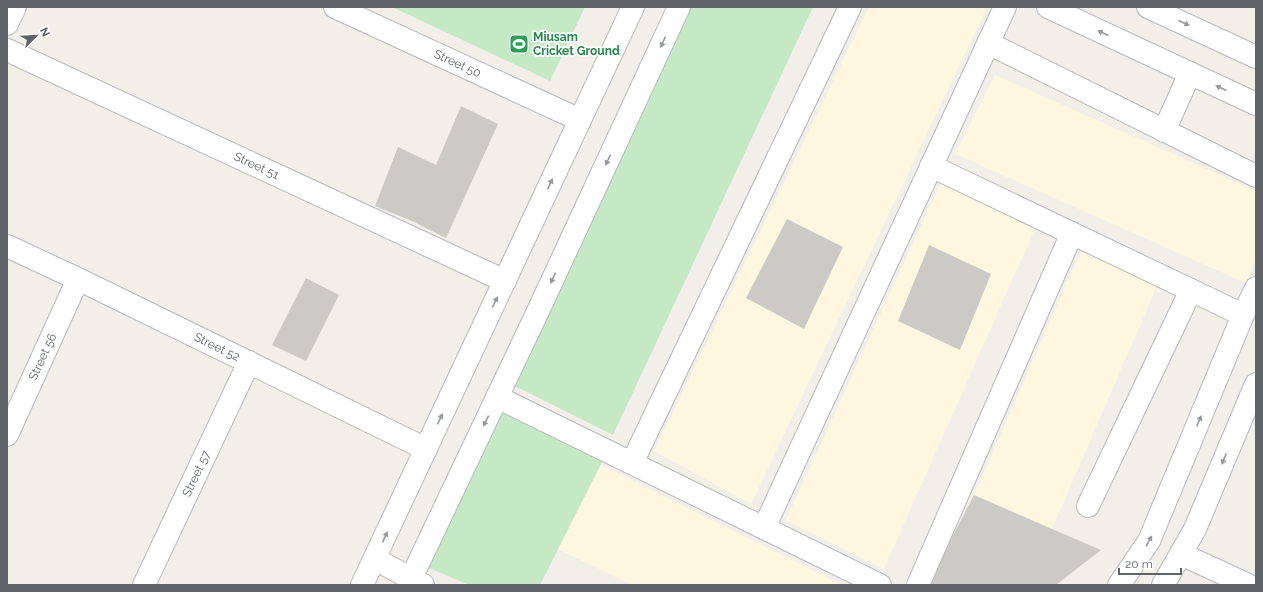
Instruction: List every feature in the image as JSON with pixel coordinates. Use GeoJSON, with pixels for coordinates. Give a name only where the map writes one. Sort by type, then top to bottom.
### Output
{"type":"FeatureCollection","features":[{"type":"Feature","properties":{"kind":"street"},"geometry":{"type":"LineString","coordinates":[[7,24],[15,7]]}},
{"type":"Feature","properties":{"kind":"street","name":"Street 50"},"geometry":{"type":"LineString","coordinates":[[335,7],[580,120]]}},
{"type":"Feature","properties":{"kind":"street"},"geometry":{"type":"LineString","coordinates":[[362,585],[633,7]]}},
{"type":"Feature","properties":{"kind":"street"},"geometry":{"type":"LineString","coordinates":[[374,559],[414,583],[497,397],[679,7]]}},
{"type":"Feature","properties":{"kind":"street"},"geometry":{"type":"LineString","coordinates":[[632,462],[850,7]]}},
{"type":"Feature","properties":{"kind":"street"},"geometry":{"type":"LineString","coordinates":[[764,528],[1005,7]]}},
{"type":"Feature","properties":{"kind":"street"},"geometry":{"type":"LineString","coordinates":[[1048,7],[1256,104]]}},
{"type":"Feature","properties":{"kind":"street"},"geometry":{"type":"LineString","coordinates":[[1148,7],[1256,57]]}},
{"type":"Feature","properties":{"kind":"street"},"geometry":{"type":"LineString","coordinates":[[988,43],[1256,176]]}},
{"type":"Feature","properties":{"kind":"street","name":"Street 51"},"geometry":{"type":"LineString","coordinates":[[7,50],[505,281]]}},
{"type":"Feature","properties":{"kind":"street"},"geometry":{"type":"LineString","coordinates":[[1164,131],[1190,74]]}},
{"type":"Feature","properties":{"kind":"street"},"geometry":{"type":"LineString","coordinates":[[931,166],[1243,315]]}},
{"type":"Feature","properties":{"kind":"street"},"geometry":{"type":"LineString","coordinates":[[918,585],[1072,233]]}},
{"type":"Feature","properties":{"kind":"street","name":"Street 52"},"geometry":{"type":"LineString","coordinates":[[7,246],[78,279],[426,449]]}},
{"type":"Feature","properties":{"kind":"street","name":"Street 56"},"geometry":{"type":"LineString","coordinates":[[7,434],[78,279]]}},
{"type":"Feature","properties":{"kind":"street"},"geometry":{"type":"LineString","coordinates":[[1119,585],[1149,541],[1243,315],[1256,288]]}},
{"type":"Feature","properties":{"kind":"street"},"geometry":{"type":"LineString","coordinates":[[1088,506],[1191,290]]}},
{"type":"Feature","properties":{"kind":"street","name":"Street 57"},"geometry":{"type":"LineString","coordinates":[[144,585],[249,362]]}},
{"type":"Feature","properties":{"kind":"street"},"geometry":{"type":"LineString","coordinates":[[1163,585],[1195,529],[1256,384]]}},
{"type":"Feature","properties":{"kind":"street"},"geometry":{"type":"LineString","coordinates":[[497,397],[880,585]]}},
{"type":"Feature","properties":{"kind":"street"},"geometry":{"type":"LineString","coordinates":[[1181,554],[1248,585]]}},
{"type":"Feature","properties":{"kind":"shaded area"},"geometry":{"type":"Polygon","coordinates":[[[869,7],[987,7],[751,504],[654,451],[869,7]]]}},
{"type":"Feature","properties":{"kind":"shaded area"},"geometry":{"type":"Polygon","coordinates":[[[995,75],[1256,191],[1256,259],[1246,283],[955,154],[995,75]]]}},
{"type":"Feature","properties":{"kind":"shaded area"},"geometry":{"type":"Polygon","coordinates":[[[940,184],[1035,229],[884,569],[786,520],[940,184]]]}},
{"type":"Feature","properties":{"kind":"shaded area"},"geometry":{"type":"Polygon","coordinates":[[[1082,248],[1158,284],[1052,529],[974,495],[1082,248]]]}},
{"type":"Feature","properties":{"kind":"shaded area"},"geometry":{"type":"Polygon","coordinates":[[[601,465],[842,585],[632,585],[558,549],[601,465]]]}},
{"type":"Feature","properties":{"kind":"green space","name":"Miusam Cricket Ground"},"geometry":{"type":"Polygon","coordinates":[[[392,7],[585,7],[550,81],[392,7]]]}},
{"type":"Feature","properties":{"kind":"green space"},"geometry":{"type":"Polygon","coordinates":[[[689,7],[813,7],[613,435],[513,385],[689,7]]]}},
{"type":"Feature","properties":{"kind":"green space"},"geometry":{"type":"Polygon","coordinates":[[[505,406],[605,456],[540,585],[469,585],[427,567],[505,406]]]}},
{"type":"Feature","properties":{"kind":"building"},"geometry":{"type":"Polygon","coordinates":[[[461,106],[498,124],[446,238],[412,221],[375,206],[398,147],[436,165],[461,106]]]}},
{"type":"Feature","properties":{"kind":"building"},"geometry":{"type":"Polygon","coordinates":[[[787,219],[843,247],[804,329],[746,298],[787,219]]]}},
{"type":"Feature","properties":{"kind":"building"},"geometry":{"type":"Polygon","coordinates":[[[929,245],[991,274],[960,350],[898,321],[929,245]]]}},
{"type":"Feature","properties":{"kind":"building"},"geometry":{"type":"Polygon","coordinates":[[[306,278],[339,295],[306,361],[272,345],[306,278]]]}},
{"type":"Feature","properties":{"kind":"building"},"geometry":{"type":"Polygon","coordinates":[[[974,495],[1101,550],[1056,585],[927,585],[974,495]]]}},
{"type":"Feature","properties":{"kind":"place","name":"Miusam Cricket Ground"},"geometry":{"type":"Point","coordinates":[519,44]}}]}
